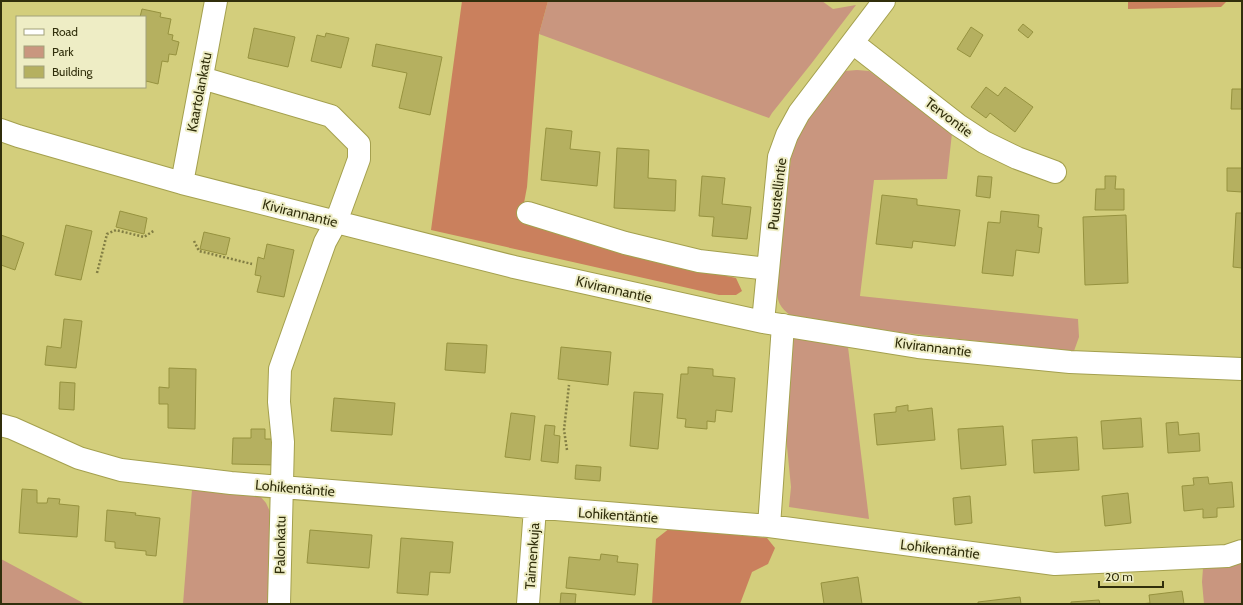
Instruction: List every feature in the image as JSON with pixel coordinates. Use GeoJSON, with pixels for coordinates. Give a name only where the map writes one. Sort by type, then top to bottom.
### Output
{"type":"FeatureCollection","features":[{"type":"Feature","properties":{"kind":"street","name":"Kaartolankatu"},"geometry":{"type":"LineString","coordinates":[[182,183],[216,1]]}},
{"type":"Feature","properties":{"kind":"street","name":"Puustellintie"},"geometry":{"type":"LineString","coordinates":[[769,526],[773,323],[767,295],[768,269],[779,157],[787,135],[799,113],[884,1]]}},
{"type":"Feature","properties":{"kind":"street","name":"Tervontie"},"geometry":{"type":"LineString","coordinates":[[853,43],[958,125],[984,142],[1017,158],[1055,172]]}},
{"type":"Feature","properties":{"kind":"street","name":"Palonkatu"},"geometry":{"type":"LineString","coordinates":[[202,78],[331,116],[359,144],[359,159],[336,222],[325,242],[280,369],[279,402],[283,442],[279,604]]}},
{"type":"Feature","properties":{"kind":"street","name":"Kivirannantie"},"geometry":{"type":"LineString","coordinates":[[1,130],[182,183],[514,267],[773,323],[918,347],[1070,362],[1242,369]]}},
{"type":"Feature","properties":{"kind":"street"},"geometry":{"type":"LineString","coordinates":[[528,213],[625,243],[699,261],[768,269]]}},
{"type":"Feature","properties":{"kind":"street","name":"Lohikentäntie"},"geometry":{"type":"LineString","coordinates":[[1,425],[12,428],[79,458],[121,470],[231,482],[769,526],[1055,564],[1227,556],[1242,551]]}},
{"type":"Feature","properties":{"kind":"street","name":"Taimenkuja"},"geometry":{"type":"LineString","coordinates":[[528,604],[535,508]]}},
{"type":"Feature","properties":{"kind":"path"},"geometry":{"type":"LineString","coordinates":[[97,273],[107,234],[116,230],[144,236],[155,230]]}},
{"type":"Feature","properties":{"kind":"path"},"geometry":{"type":"LineString","coordinates":[[194,241],[198,251],[252,264]]}},
{"type":"Feature","properties":{"kind":"path"},"geometry":{"type":"LineString","coordinates":[[567,450],[564,430],[569,385]]}},
{"type":"Feature","properties":{"kind":"green space"},"geometry":{"type":"Polygon","coordinates":[[[548,1],[822,1],[833,9],[856,5],[769,118],[539,34],[548,1]]]}},
{"type":"Feature","properties":{"kind":"green space"},"geometry":{"type":"Polygon","coordinates":[[[845,71],[869,71],[947,126],[952,133],[947,179],[874,180],[860,296],[1078,319],[1079,337],[1074,351],[861,327],[790,315],[785,311],[778,300],[777,280],[791,158],[800,130],[837,76],[845,71]]]}},
{"type":"Feature","properties":{"kind":"green space"},"geometry":{"type":"Polygon","coordinates":[[[776,335],[848,347],[869,519],[789,507],[791,487],[776,335]]]}},
{"type":"Feature","properties":{"kind":"green space"},"geometry":{"type":"Polygon","coordinates":[[[192,490],[260,496],[266,503],[272,516],[274,604],[183,604],[192,490]]]}},
{"type":"Feature","properties":{"kind":"green space"},"geometry":{"type":"Polygon","coordinates":[[[1,559],[85,604],[1,604],[1,559]]]}},
{"type":"Feature","properties":{"kind":"green space"},"geometry":{"type":"Polygon","coordinates":[[[1240,562],[1242,564],[1242,604],[1204,604],[1202,582],[1203,568],[1240,562]]]}},
{"type":"Feature","properties":{"kind":"shaded area"},"geometry":{"type":"Polygon","coordinates":[[[462,1],[548,1],[539,34],[527,187],[521,219],[623,254],[736,278],[742,291],[736,295],[719,295],[431,230],[462,1]]]}},
{"type":"Feature","properties":{"kind":"shaded area"},"geometry":{"type":"Polygon","coordinates":[[[1128,1],[1227,1],[1221,7],[1128,9],[1128,1]]]}},
{"type":"Feature","properties":{"kind":"shaded area"},"geometry":{"type":"Polygon","coordinates":[[[670,528],[767,538],[775,548],[768,564],[752,572],[740,604],[652,604],[656,539],[670,528]]]}},
{"type":"Feature","properties":{"kind":"building"},"geometry":{"type":"Polygon","coordinates":[[[142,9],[161,13],[160,17],[171,19],[168,34],[173,35],[172,40],[179,42],[176,55],[169,54],[168,62],[162,61],[158,84],[146,81],[146,16],[140,16],[142,9]]]}},
{"type":"Feature","properties":{"kind":"building"},"geometry":{"type":"Polygon","coordinates":[[[1023,24],[1033,32],[1028,38],[1018,30],[1023,24]]]}},
{"type":"Feature","properties":{"kind":"building"},"geometry":{"type":"Polygon","coordinates":[[[971,27],[983,35],[970,57],[957,49],[971,27]]]}},
{"type":"Feature","properties":{"kind":"building"},"geometry":{"type":"Polygon","coordinates":[[[254,28],[295,37],[288,67],[248,58],[254,28]]]}},
{"type":"Feature","properties":{"kind":"building"},"geometry":{"type":"Polygon","coordinates":[[[326,33],[349,38],[341,68],[311,61],[317,35],[325,37],[326,33]]]}},
{"type":"Feature","properties":{"kind":"building"},"geometry":{"type":"Polygon","coordinates":[[[376,44],[442,57],[430,115],[399,108],[407,73],[372,66],[376,44]]]}},
{"type":"Feature","properties":{"kind":"building"},"geometry":{"type":"Polygon","coordinates":[[[986,87],[998,96],[1005,87],[1033,107],[1015,132],[990,113],[986,118],[971,107],[986,87]]]}},
{"type":"Feature","properties":{"kind":"building"},"geometry":{"type":"Polygon","coordinates":[[[1232,89],[1242,89],[1242,109],[1231,109],[1232,89]]]}},
{"type":"Feature","properties":{"kind":"building"},"geometry":{"type":"Polygon","coordinates":[[[546,128],[572,131],[570,149],[600,152],[597,186],[541,180],[546,128]]]}},
{"type":"Feature","properties":{"kind":"building"},"geometry":{"type":"Polygon","coordinates":[[[617,148],[649,150],[648,178],[676,180],[675,211],[614,208],[617,148]]]}},
{"type":"Feature","properties":{"kind":"building"},"geometry":{"type":"Polygon","coordinates":[[[1227,168],[1242,168],[1242,192],[1227,191],[1227,168]]]}},
{"type":"Feature","properties":{"kind":"building"},"geometry":{"type":"Polygon","coordinates":[[[702,176],[725,178],[722,204],[751,207],[747,239],[712,236],[714,217],[699,216],[702,176]]]}},
{"type":"Feature","properties":{"kind":"building"},"geometry":{"type":"Polygon","coordinates":[[[978,176],[992,177],[990,198],[976,196],[978,176]]]}},
{"type":"Feature","properties":{"kind":"building"},"geometry":{"type":"Polygon","coordinates":[[[1105,176],[1116,176],[1115,189],[1124,189],[1124,210],[1095,210],[1096,189],[1105,189],[1105,176]]]}},
{"type":"Feature","properties":{"kind":"building"},"geometry":{"type":"Polygon","coordinates":[[[882,195],[917,199],[917,205],[960,210],[955,246],[913,241],[912,248],[876,244],[882,195]]]}},
{"type":"Feature","properties":{"kind":"building"},"geometry":{"type":"Polygon","coordinates":[[[120,211],[147,218],[144,234],[116,227],[120,211]]]}},
{"type":"Feature","properties":{"kind":"building"},"geometry":{"type":"Polygon","coordinates":[[[1001,211],[1039,215],[1038,227],[1042,228],[1039,253],[1016,250],[1013,276],[982,273],[988,222],[1000,223],[1001,211]]]}},
{"type":"Feature","properties":{"kind":"building"},"geometry":{"type":"Polygon","coordinates":[[[1236,213],[1242,213],[1242,268],[1233,267],[1236,213]]]}},
{"type":"Feature","properties":{"kind":"building"},"geometry":{"type":"Polygon","coordinates":[[[1126,215],[1128,283],[1085,285],[1083,217],[1126,215]]]}},
{"type":"Feature","properties":{"kind":"building"},"geometry":{"type":"Polygon","coordinates":[[[66,225],[92,231],[81,280],[55,275],[66,225]]]}},
{"type":"Feature","properties":{"kind":"building"},"geometry":{"type":"Polygon","coordinates":[[[204,232],[230,238],[226,255],[200,249],[204,232]]]}},
{"type":"Feature","properties":{"kind":"building"},"geometry":{"type":"Polygon","coordinates":[[[1,235],[24,243],[15,270],[1,265],[1,235]]]}},
{"type":"Feature","properties":{"kind":"building"},"geometry":{"type":"Polygon","coordinates":[[[267,244],[294,250],[284,297],[257,292],[261,276],[255,275],[258,257],[264,259],[267,244]]]}},
{"type":"Feature","properties":{"kind":"building"},"geometry":{"type":"Polygon","coordinates":[[[64,319],[82,321],[76,368],[45,365],[47,346],[61,348],[64,319]]]}},
{"type":"Feature","properties":{"kind":"building"},"geometry":{"type":"Polygon","coordinates":[[[447,343],[487,345],[485,373],[445,370],[447,343]]]}},
{"type":"Feature","properties":{"kind":"building"},"geometry":{"type":"Polygon","coordinates":[[[561,347],[611,352],[608,385],[558,379],[561,347]]]}},
{"type":"Feature","properties":{"kind":"building"},"geometry":{"type":"Polygon","coordinates":[[[688,367],[713,369],[713,376],[735,378],[732,412],[716,410],[715,422],[707,421],[707,429],[685,427],[686,419],[677,418],[681,374],[688,374],[688,367]]]}},
{"type":"Feature","properties":{"kind":"building"},"geometry":{"type":"Polygon","coordinates":[[[169,368],[196,369],[195,429],[168,428],[168,404],[159,404],[159,387],[169,388],[169,368]]]}},
{"type":"Feature","properties":{"kind":"building"},"geometry":{"type":"Polygon","coordinates":[[[60,382],[75,383],[74,410],[59,409],[60,382]]]}},
{"type":"Feature","properties":{"kind":"building"},"geometry":{"type":"Polygon","coordinates":[[[634,392],[663,394],[658,449],[630,446],[634,392]]]}},
{"type":"Feature","properties":{"kind":"building"},"geometry":{"type":"Polygon","coordinates":[[[334,398],[395,403],[392,435],[331,431],[334,398]]]}},
{"type":"Feature","properties":{"kind":"building"},"geometry":{"type":"Polygon","coordinates":[[[908,405],[908,411],[932,408],[935,440],[877,445],[874,414],[896,412],[896,407],[908,405]]]}},
{"type":"Feature","properties":{"kind":"building"},"geometry":{"type":"Polygon","coordinates":[[[511,413],[535,416],[530,460],[505,457],[511,413]]]}},
{"type":"Feature","properties":{"kind":"building"},"geometry":{"type":"Polygon","coordinates":[[[1141,418],[1143,447],[1103,449],[1101,421],[1141,418]]]}},
{"type":"Feature","properties":{"kind":"building"},"geometry":{"type":"Polygon","coordinates":[[[1178,422],[1179,435],[1199,433],[1200,451],[1168,453],[1166,423],[1178,422]]]}},
{"type":"Feature","properties":{"kind":"building"},"geometry":{"type":"Polygon","coordinates":[[[545,425],[555,426],[554,435],[560,436],[558,463],[541,461],[545,425]]]}},
{"type":"Feature","properties":{"kind":"building"},"geometry":{"type":"Polygon","coordinates":[[[1003,426],[1006,465],[961,469],[958,429],[1003,426]]]}},
{"type":"Feature","properties":{"kind":"building"},"geometry":{"type":"Polygon","coordinates":[[[251,429],[265,429],[265,439],[278,439],[278,465],[232,464],[233,438],[251,438],[251,429]]]}},
{"type":"Feature","properties":{"kind":"building"},"geometry":{"type":"Polygon","coordinates":[[[1077,437],[1079,470],[1034,473],[1032,440],[1077,437]]]}},
{"type":"Feature","properties":{"kind":"building"},"geometry":{"type":"Polygon","coordinates":[[[576,465],[601,467],[600,481],[575,479],[576,465]]]}},
{"type":"Feature","properties":{"kind":"building"},"geometry":{"type":"Polygon","coordinates":[[[1208,477],[1209,484],[1232,482],[1234,507],[1217,508],[1217,517],[1203,518],[1203,509],[1184,511],[1182,486],[1194,485],[1193,478],[1208,477]]]}},
{"type":"Feature","properties":{"kind":"building"},"geometry":{"type":"Polygon","coordinates":[[[22,489],[37,490],[37,503],[47,503],[48,498],[60,499],[59,504],[79,506],[77,537],[19,533],[22,489]]]}},
{"type":"Feature","properties":{"kind":"building"},"geometry":{"type":"Polygon","coordinates":[[[1128,493],[1131,523],[1105,526],[1102,496],[1128,493]]]}},
{"type":"Feature","properties":{"kind":"building"},"geometry":{"type":"Polygon","coordinates":[[[970,496],[972,523],[955,525],[953,498],[970,496]]]}},
{"type":"Feature","properties":{"kind":"building"},"geometry":{"type":"Polygon","coordinates":[[[107,510],[136,513],[135,515],[160,518],[156,556],[146,555],[146,551],[115,548],[115,542],[105,541],[107,510]]]}},
{"type":"Feature","properties":{"kind":"building"},"geometry":{"type":"Polygon","coordinates":[[[310,530],[372,535],[369,568],[307,563],[310,530]]]}},
{"type":"Feature","properties":{"kind":"building"},"geometry":{"type":"Polygon","coordinates":[[[401,538],[453,542],[450,573],[430,572],[428,595],[397,593],[401,538]]]}},
{"type":"Feature","properties":{"kind":"building"},"geometry":{"type":"Polygon","coordinates":[[[601,554],[618,556],[617,562],[638,564],[635,595],[566,588],[569,557],[600,560],[601,554]]]}},
{"type":"Feature","properties":{"kind":"building"},"geometry":{"type":"Polygon","coordinates":[[[858,577],[862,604],[824,604],[821,583],[858,577]]]}},
{"type":"Feature","properties":{"kind":"building"},"geometry":{"type":"Polygon","coordinates":[[[1182,591],[1184,604],[1140,604],[1150,603],[1149,595],[1182,591]]]}},
{"type":"Feature","properties":{"kind":"building"},"geometry":{"type":"Polygon","coordinates":[[[561,593],[576,594],[575,604],[560,604],[561,593]]]}},
{"type":"Feature","properties":{"kind":"building"},"geometry":{"type":"Polygon","coordinates":[[[1020,597],[1021,604],[978,604],[978,602],[1020,597]]]}},
{"type":"Feature","properties":{"kind":"building"},"geometry":{"type":"Polygon","coordinates":[[[1099,600],[1100,604],[1071,604],[1071,602],[1099,600]]]}}]}
